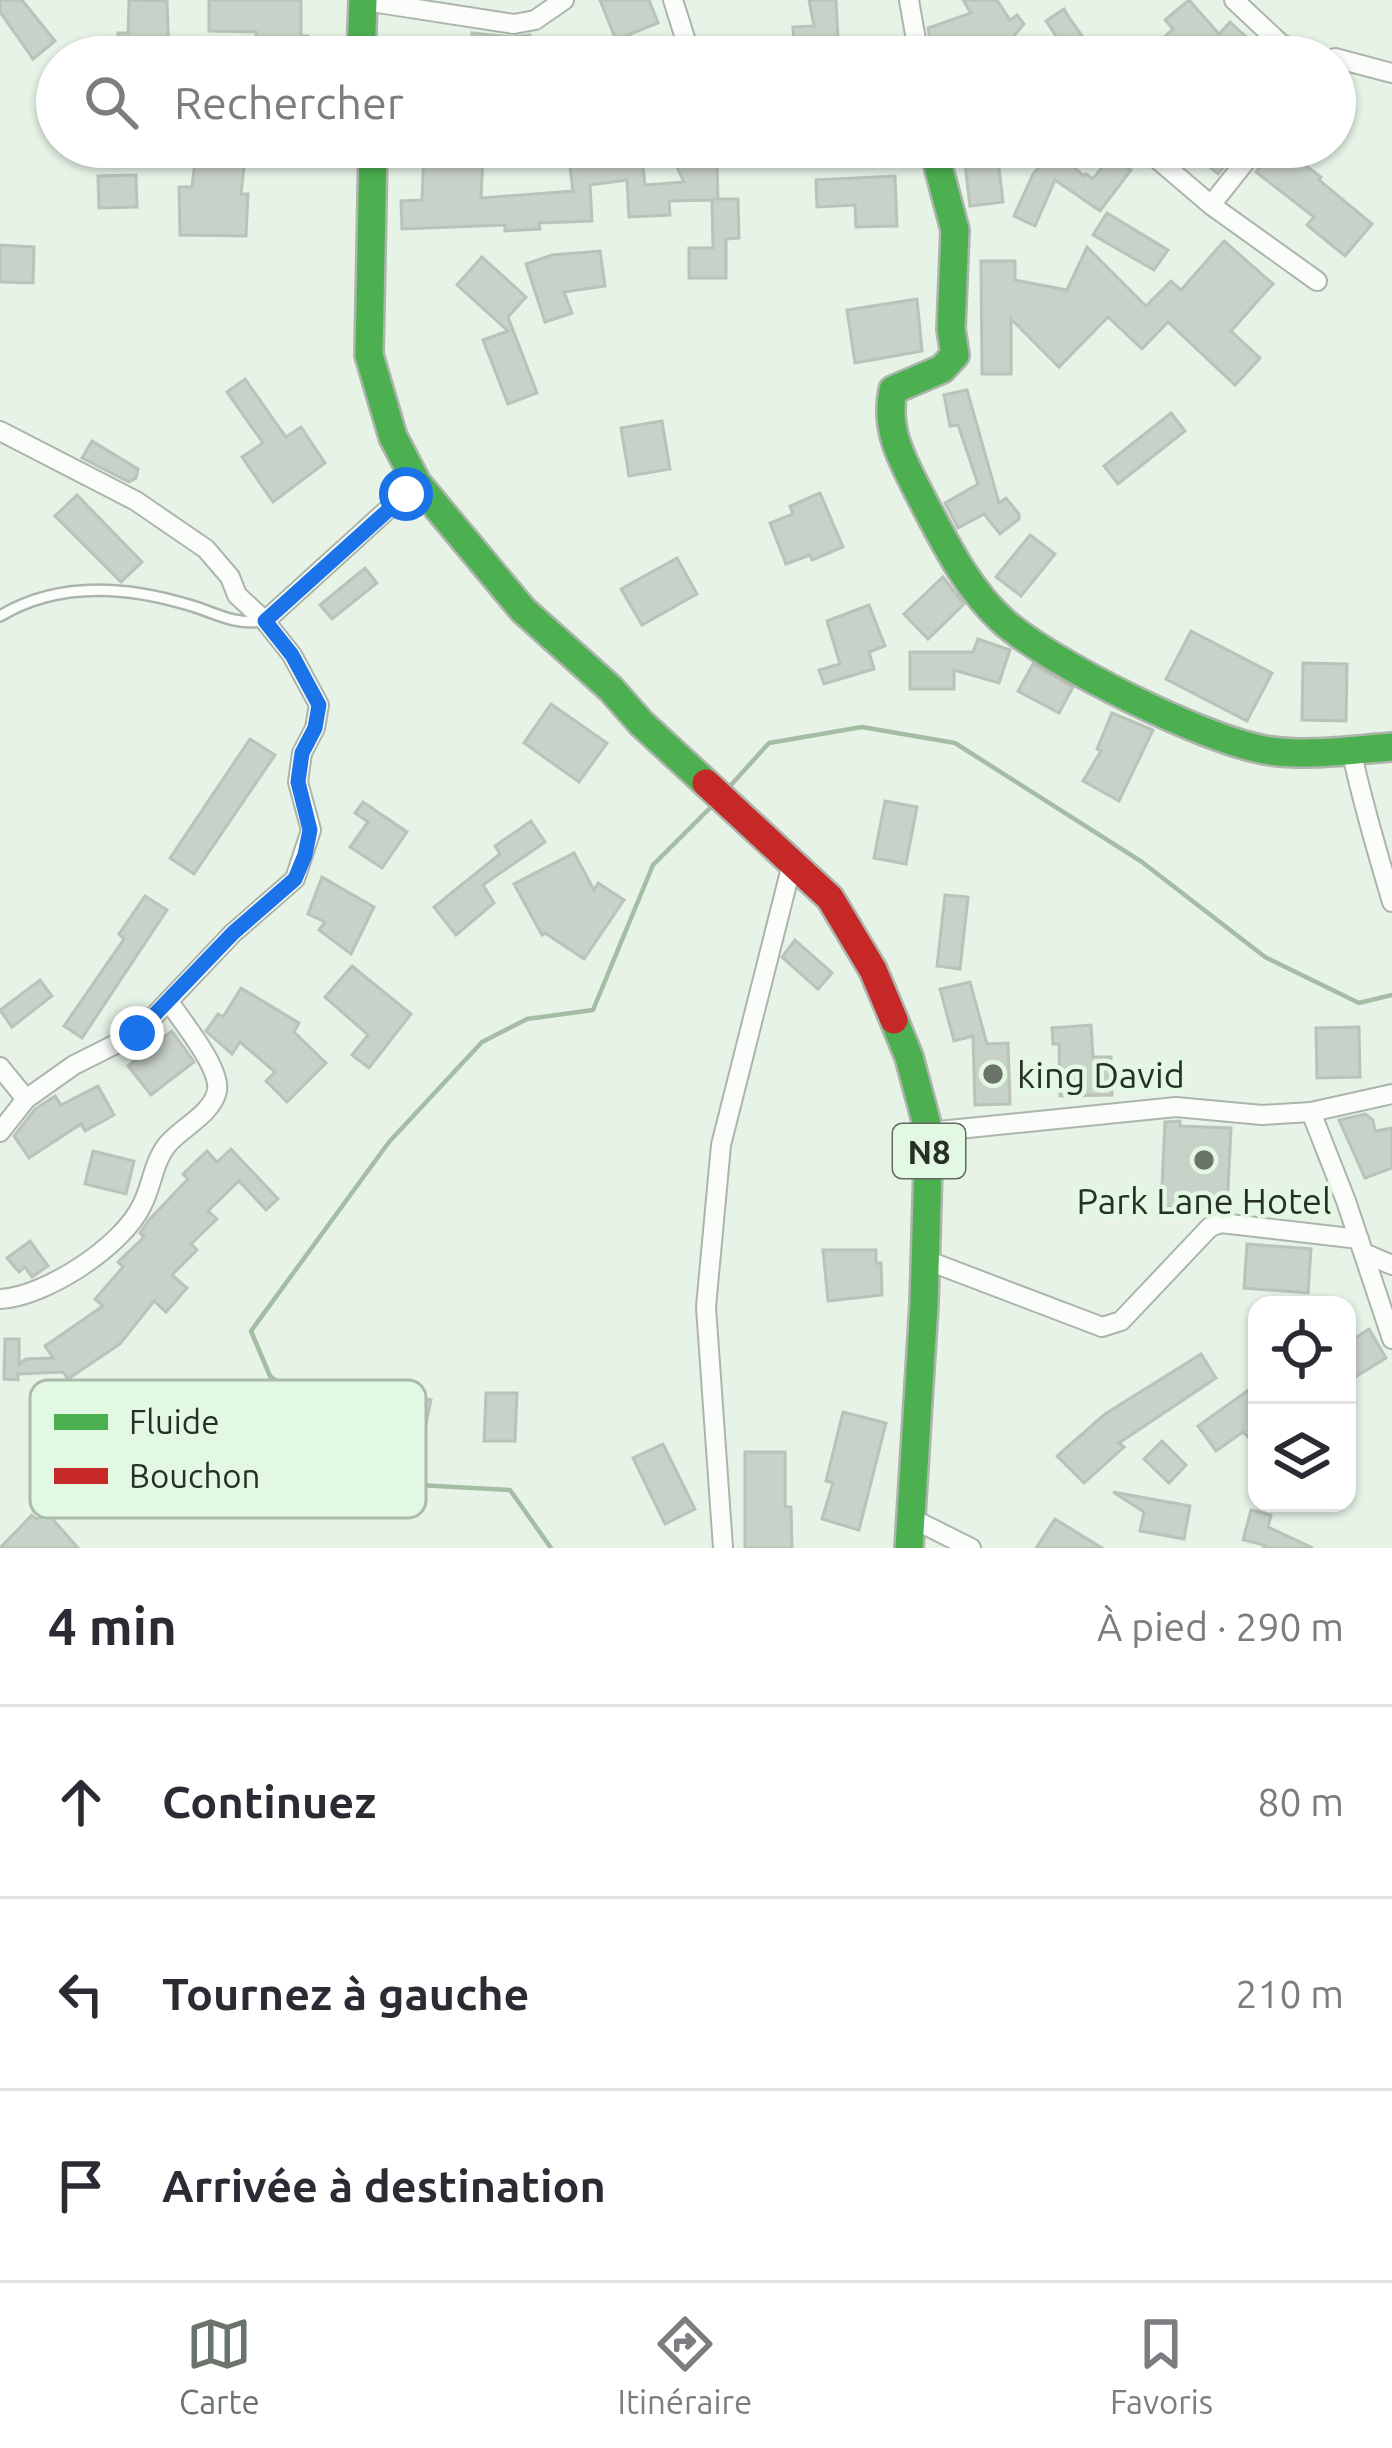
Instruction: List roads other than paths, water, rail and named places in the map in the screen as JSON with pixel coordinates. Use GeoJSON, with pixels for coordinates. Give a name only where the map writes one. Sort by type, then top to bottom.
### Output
{"type":"FeatureCollection","features":[{"type":"Feature","properties":{"kind":"main road"},"geometry":{"type":"LineString","coordinates":[[366,36],[373,1]]}},
{"type":"Feature","properties":{"kind":"main road"},"geometry":{"type":"LineString","coordinates":[[373,1],[375,36]]}},
{"type":"Feature","properties":{"kind":"main road","name":"N8"},"geometry":{"type":"LineString","coordinates":[[358,168],[354,357],[374,426],[411,489],[523,610],[830,898],[873,970],[908,1057],[929,1132],[909,1548]]}},
{"type":"Feature","properties":{"kind":"main road","name":"N8"},"geometry":{"type":"LineString","coordinates":[[373,168],[369,355],[411,489]]}},
{"type":"Feature","properties":{"kind":"main road"},"geometry":{"type":"LineString","coordinates":[[939,168],[955,230],[951,329],[955,355],[942,369],[893,390],[887,407],[891,437],[949,552],[1004,622],[1052,654],[1231,741],[1264,750],[1392,747]]}},
{"type":"Feature","properties":{"kind":"street"},"geometry":{"type":"LineString","coordinates":[[373,1],[514,24],[535,20],[564,0]]}},
{"type":"Feature","properties":{"kind":"street"},"geometry":{"type":"LineString","coordinates":[[673,0],[684,36]]}},
{"type":"Feature","properties":{"kind":"street"},"geometry":{"type":"LineString","coordinates":[[910,0],[916,36]]}},
{"type":"Feature","properties":{"kind":"street"},"geometry":{"type":"LineString","coordinates":[[1234,0],[1272,36]]}},
{"type":"Feature","properties":{"kind":"street"},"geometry":{"type":"LineString","coordinates":[[1356,62],[1391,70]]}},
{"type":"Feature","properties":{"kind":"street"},"geometry":{"type":"LineString","coordinates":[[1167,168],[1210,205],[1317,281]]}},
{"type":"Feature","properties":{"kind":"street"},"geometry":{"type":"LineString","coordinates":[[1210,205],[1240,168]]}},
{"type":"Feature","properties":{"kind":"street"},"geometry":{"type":"LineString","coordinates":[[0,431],[136,501],[206,549],[230,577],[237,595],[292,655],[319,705],[315,728],[302,753],[298,782],[310,830],[295,879],[233,933],[137,1033],[74,1065],[26,1099],[0,1132]]}},
{"type":"Feature","properties":{"kind":"street"},"geometry":{"type":"LineString","coordinates":[[265,621],[411,489]]}},
{"type":"Feature","properties":{"kind":"street"},"geometry":{"type":"LineString","coordinates":[[1351,748],[1370,836],[1380,850],[1392,902]]}},
{"type":"Feature","properties":{"kind":"street"},"geometry":{"type":"LineString","coordinates":[[723,1548],[706,1307],[721,1144],[794,860]]}},
{"type":"Feature","properties":{"kind":"street"},"geometry":{"type":"LineString","coordinates":[[0,1299],[29,1295],[81,1267],[130,1225],[167,1146],[217,1094],[216,1074],[170,1003]]}},
{"type":"Feature","properties":{"kind":"street"},"geometry":{"type":"LineString","coordinates":[[0,1067],[26,1099]]}},
{"type":"Feature","properties":{"kind":"street"},"geometry":{"type":"LineString","coordinates":[[929,1132],[1176,1107],[1262,1115],[1311,1112],[1392,1094]]}},
{"type":"Feature","properties":{"kind":"street"},"geometry":{"type":"LineString","coordinates":[[1311,1112],[1392,1340]]}},
{"type":"Feature","properties":{"kind":"street"},"geometry":{"type":"LineString","coordinates":[[926,1260],[1102,1327],[1121,1321],[1210,1227],[1221,1223],[1361,1246],[1392,1265]]}},
{"type":"Feature","properties":{"kind":"street"},"geometry":{"type":"LineString","coordinates":[[911,1518],[971,1548]]}},
{"type":"Feature","properties":{"kind":"lane"},"geometry":{"type":"LineString","coordinates":[[0,616],[17,606],[75,589],[130,591],[191,605],[226,620],[265,621]]}},
{"type":"Feature","properties":{"kind":"waterway"},"geometry":{"type":"LineString","coordinates":[[730,786],[769,743],[862,727],[955,743],[1142,862],[1265,957],[1359,1003],[1392,995]]}},
{"type":"Feature","properties":{"kind":"waterway"},"geometry":{"type":"LineString","coordinates":[[275,1380],[251,1331],[389,1142],[482,1042],[527,1019],[593,1010],[653,865],[710,808]]}},
{"type":"Feature","properties":{"kind":"waterway"},"geometry":{"type":"LineString","coordinates":[[426,1485],[510,1490],[551,1548]]}},
{"type":"Feature","properties":{"kind":"place","name":"king David"},"geometry":{"type":"Point","coordinates":[993,1074]}},
{"type":"Feature","properties":{"kind":"place","name":"Park Lane Hotel"},"geometry":{"type":"Point","coordinates":[1204,1160]}}]}
